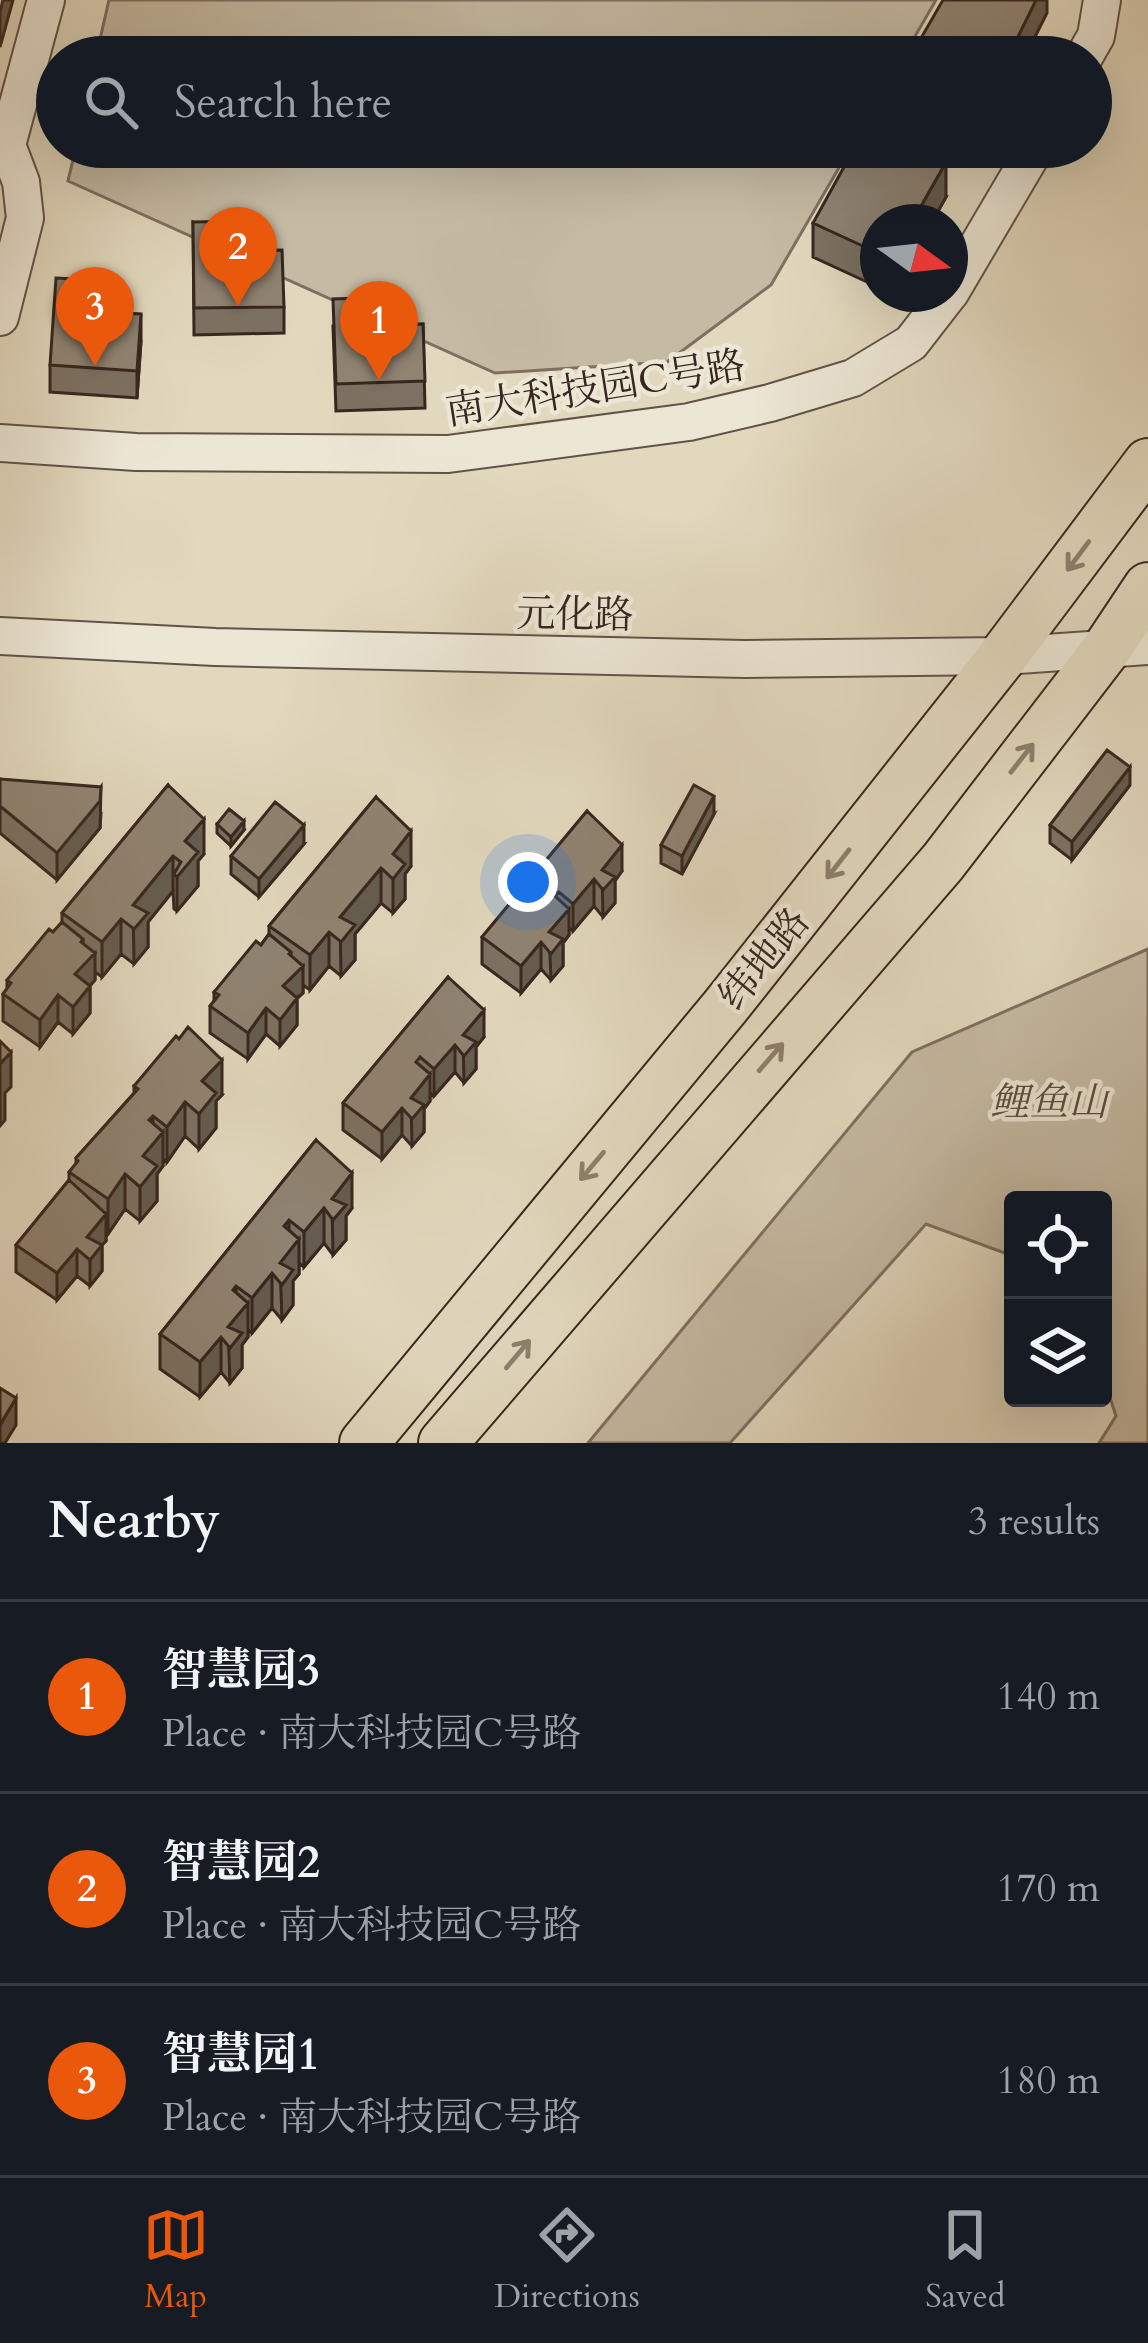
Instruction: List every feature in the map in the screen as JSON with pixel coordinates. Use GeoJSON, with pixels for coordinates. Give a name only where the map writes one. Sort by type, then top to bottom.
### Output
{"type":"FeatureCollection","features":[{"type":"Feature","properties":{"kind":"main road","name":"纬地路"},"geometry":{"type":"LineString","coordinates":[[364,1443],[725,1007],[1003,656],[1148,463]]}},
{"type":"Feature","properties":{"kind":"main road","name":"纬地路"},"geometry":{"type":"LineString","coordinates":[[443,1443],[1128,646],[1148,587]]}},
{"type":"Feature","properties":{"kind":"street"},"geometry":{"type":"LineString","coordinates":[[36,36],[46,0]]}},
{"type":"Feature","properties":{"kind":"street"},"geometry":{"type":"LineString","coordinates":[[1096,36],[1102,0]]}},
{"type":"Feature","properties":{"kind":"street"},"geometry":{"type":"LineString","coordinates":[[0,317],[25,218],[21,182],[7,145],[36,37]]}},
{"type":"Feature","properties":{"kind":"street","name":"南大科技园C号路"},"geometry":{"type":"LineString","coordinates":[[968,262],[1024,168]]}},
{"type":"Feature","properties":{"kind":"street","name":"南大科技园C号路"},"geometry":{"type":"LineString","coordinates":[[0,443],[136,452],[448,454],[689,422],[853,378],[911,344],[938,312]]}},
{"type":"Feature","properties":{"kind":"street","name":"元化路"},"geometry":{"type":"LineString","coordinates":[[0,636],[215,647],[722,658],[1003,656],[1128,646]]}},
{"type":"Feature","properties":{"kind":"green space"},"geometry":{"type":"Polygon","coordinates":[[[109,0],[936,0],[915,36],[101,36],[109,0]]]}},
{"type":"Feature","properties":{"kind":"green space"},"geometry":{"type":"Polygon","coordinates":[[[71,168],[839,168],[771,285],[667,362],[495,373],[68,181],[71,168]]]}},
{"type":"Feature","properties":{"kind":"green space","name":"鲤鱼山"},"geometry":{"type":"Polygon","coordinates":[[[1148,949],[1148,1443],[1099,1443],[1116,1416],[1112,1404],[1112,1191],[1004,1191],[1004,1253],[926,1224],[730,1443],[588,1443],[912,1052],[1148,949]]]}},
{"type":"Feature","properties":{"kind":"building"},"geometry":{"type":"Polygon","coordinates":[[[943,0],[1036,0],[1018,36],[922,36],[943,0]]]}},
{"type":"Feature","properties":{"kind":"building"},"geometry":{"type":"Polygon","coordinates":[[[843,168],[943,168],[922,204],[860,204],[860,245],[813,223],[843,168]]]}},
{"type":"Feature","properties":{"kind":"building"},"geometry":{"type":"Polygon","coordinates":[[[246,221],[247,251],[282,250],[284,307],[194,308],[193,222],[246,221]]]}},
{"type":"Feature","properties":{"kind":"building"},"geometry":{"type":"Polygon","coordinates":[[[56,278],[108,281],[106,312],[141,314],[137,371],[50,365],[56,278]]]}},
{"type":"Feature","properties":{"kind":"building"},"geometry":{"type":"Polygon","coordinates":[[[393,297],[394,325],[423,324],[425,381],[336,384],[333,299],[393,297]]]}},
{"type":"Feature","properties":{"kind":"building"},"geometry":{"type":"Polygon","coordinates":[[[1107,750],[1130,767],[1072,842],[1050,825],[1107,750]]]}},
{"type":"Feature","properties":{"kind":"building"},"geometry":{"type":"Polygon","coordinates":[[[0,779],[101,787],[100,801],[57,853],[0,806],[0,779]]]}},
{"type":"Feature","properties":{"kind":"building"},"geometry":{"type":"Polygon","coordinates":[[[168,785],[204,819],[185,841],[198,852],[177,877],[174,874],[181,862],[173,856],[133,905],[148,913],[134,929],[121,919],[102,942],[62,913],[168,785]]]}},
{"type":"Feature","properties":{"kind":"building"},"geometry":{"type":"Polygon","coordinates":[[[694,785],[714,796],[682,856],[661,845],[694,785]]]}},
{"type":"Feature","properties":{"kind":"building"},"geometry":{"type":"Polygon","coordinates":[[[376,797],[411,831],[393,854],[405,864],[393,879],[381,868],[340,917],[355,925],[341,942],[329,932],[310,955],[269,926],[376,797]]]}},
{"type":"Feature","properties":{"kind":"building"},"geometry":{"type":"Polygon","coordinates":[[[275,802],[304,825],[259,879],[231,856],[275,802]]]}},
{"type":"Feature","properties":{"kind":"building"},"geometry":{"type":"Polygon","coordinates":[[[229,809],[244,821],[231,837],[217,824],[229,809]]]}},
{"type":"Feature","properties":{"kind":"building"},"geometry":{"type":"Polygon","coordinates":[[[587,811],[622,845],[602,870],[615,877],[603,890],[594,879],[573,904],[559,892],[555,896],[569,909],[549,932],[563,939],[551,954],[541,942],[521,966],[482,937],[587,811]]]}},
{"type":"Feature","properties":{"kind":"building"},"geometry":{"type":"Polygon","coordinates":[[[62,922],[95,953],[75,974],[90,986],[73,1007],[58,995],[40,1020],[3,994],[11,983],[7,980],[49,929],[53,932],[62,922]]]}},
{"type":"Feature","properties":{"kind":"building"},"geometry":{"type":"Polygon","coordinates":[[[269,934],[303,966],[283,986],[297,998],[280,1020],[266,1008],[248,1033],[210,1006],[219,995],[214,992],[256,941],[261,945],[269,934]]]}},
{"type":"Feature","properties":{"kind":"building"},"geometry":{"type":"Polygon","coordinates":[[[448,977],[484,1010],[463,1035],[476,1042],[464,1056],[455,1045],[434,1069],[420,1057],[416,1062],[430,1074],[411,1098],[424,1105],[412,1119],[402,1108],[382,1132],[343,1103],[448,977]]]}},
{"type":"Feature","properties":{"kind":"building"},"geometry":{"type":"Polygon","coordinates":[[[188,1027],[222,1060],[202,1081],[216,1093],[199,1114],[185,1102],[167,1127],[153,1116],[149,1120],[163,1132],[143,1156],[157,1166],[140,1187],[125,1174],[108,1199],[69,1172],[138,1089],[134,1086],[188,1027]]]}},
{"type":"Feature","properties":{"kind":"building"},"geometry":{"type":"Polygon","coordinates":[[[0,1041],[11,1052],[0,1064],[0,1041]]]}},
{"type":"Feature","properties":{"kind":"building"},"geometry":{"type":"Polygon","coordinates":[[[316,1140],[352,1173],[332,1199],[346,1205],[333,1220],[324,1208],[304,1232],[289,1220],[284,1226],[299,1239],[280,1263],[293,1270],[282,1285],[272,1273],[252,1298],[236,1286],[233,1290],[248,1303],[228,1327],[242,1333],[230,1348],[221,1337],[200,1362],[160,1334],[316,1140]]]}},
{"type":"Feature","properties":{"kind":"building"},"geometry":{"type":"Polygon","coordinates":[[[69,1180],[106,1214],[87,1237],[102,1245],[90,1260],[77,1249],[57,1273],[16,1245],[69,1180]]]}},
{"type":"Feature","properties":{"kind":"building"},"geometry":{"type":"Polygon","coordinates":[[[0,1388],[16,1398],[0,1425],[0,1388]]]}},
{"type":"Feature","properties":{"kind":"place","name":"智慧园2"},"geometry":{"type":"Point","coordinates":[238,306]}},
{"type":"Feature","properties":{"kind":"place","name":"智慧园1"},"geometry":{"type":"Point","coordinates":[95,366]}},
{"type":"Feature","properties":{"kind":"place","name":"智慧园3"},"geometry":{"type":"Point","coordinates":[379,380]}}]}
